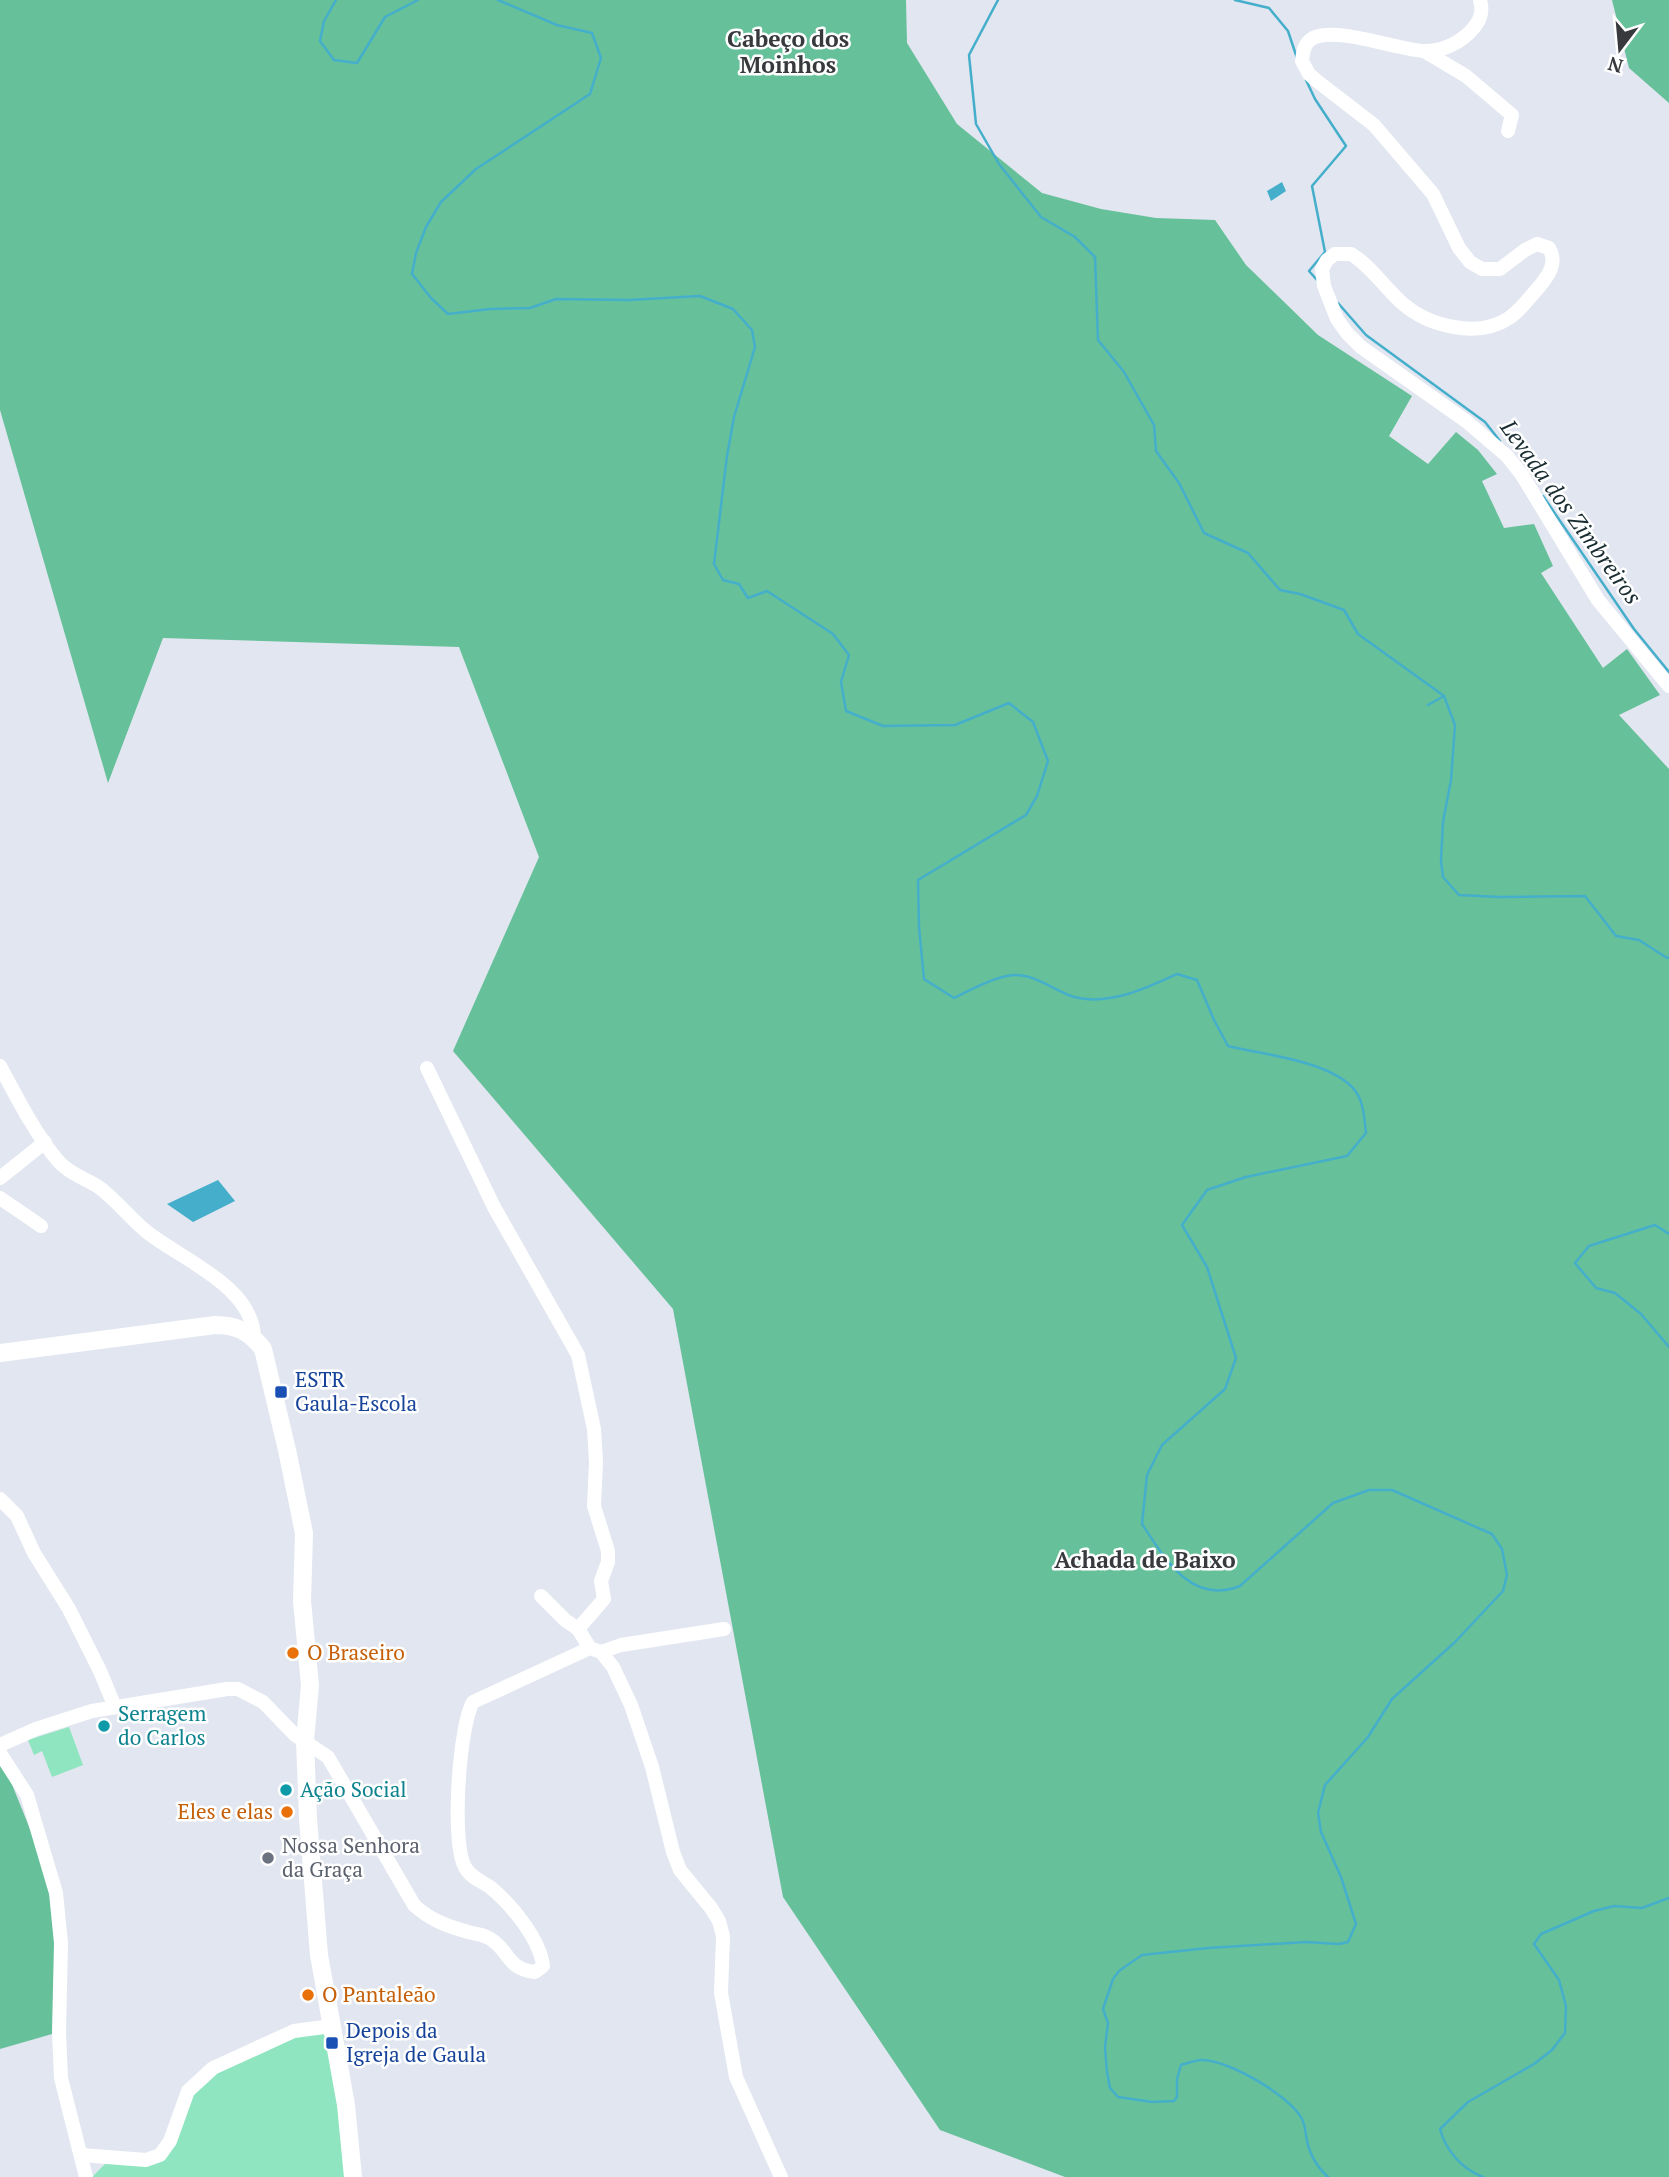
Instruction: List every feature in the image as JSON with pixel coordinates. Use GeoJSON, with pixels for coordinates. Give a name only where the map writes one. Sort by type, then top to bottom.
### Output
{"type":"FeatureCollection","features":[{"type":"Feature","properties":{"kind":"main road"},"geometry":{"type":"LineString","coordinates":[[0,1353],[215,1325],[238,1327],[254,1338],[263,1349],[304,1533],[302,1601],[310,1685],[305,1741],[305,1788],[319,1955],[346,2105],[353,2177]]}},
{"type":"Feature","properties":{"kind":"street"},"geometry":{"type":"LineString","coordinates":[[1480,0],[1481,18],[1465,37],[1448,47],[1424,51],[1342,35],[1323,36],[1313,38],[1305,46],[1302,61],[1309,74],[1374,125],[1433,194],[1459,248],[1470,262],[1482,269],[1500,269],[1537,244],[1549,248],[1552,253],[1550,270],[1519,311],[1489,327],[1476,328],[1445,324],[1419,315],[1388,290],[1355,256],[1340,253],[1326,260],[1322,269],[1324,286],[1347,333],[1362,347],[1466,421],[1507,456],[1522,475],[1598,600],[1669,686]]}},
{"type":"Feature","properties":{"kind":"street"},"geometry":{"type":"LineString","coordinates":[[1424,51],[1466,76],[1512,115],[1508,131]]}},
{"type":"Feature","properties":{"kind":"street"},"geometry":{"type":"LineString","coordinates":[[0,1066],[16,1096],[60,1163],[96,1186],[148,1233],[217,1278],[248,1314],[254,1325],[254,1338]]}},
{"type":"Feature","properties":{"kind":"street"},"geometry":{"type":"LineString","coordinates":[[427,1068],[494,1207],[578,1355],[594,1429],[594,1506],[605,1536],[608,1562],[601,1581],[604,1599],[578,1629]]}},
{"type":"Feature","properties":{"kind":"street"},"geometry":{"type":"LineString","coordinates":[[0,1178],[45,1142]]}},
{"type":"Feature","properties":{"kind":"street"},"geometry":{"type":"LineString","coordinates":[[0,1198],[41,1226]]}},
{"type":"Feature","properties":{"kind":"street"},"geometry":{"type":"LineString","coordinates":[[0,1499],[17,1516],[46,1574],[69,1609],[115,1707]]}},
{"type":"Feature","properties":{"kind":"street"},"geometry":{"type":"LineString","coordinates":[[541,1596],[578,1629],[613,1667],[642,1735],[680,1870],[719,1921],[723,1936],[721,1993],[736,2077],[781,2177]]}},
{"type":"Feature","properties":{"kind":"street"},"geometry":{"type":"LineString","coordinates":[[0,1745],[74,1716],[115,1707],[238,1689],[263,1702],[295,1735],[327,1757],[414,1905],[429,1918],[486,1936],[497,1943],[512,1964],[524,1971],[536,1972],[543,1966],[542,1957],[512,1908],[470,1874],[463,1865],[459,1839],[459,1782],[467,1712],[473,1702],[595,1650],[724,1629]]}},
{"type":"Feature","properties":{"kind":"street"},"geometry":{"type":"LineString","coordinates":[[0,1753],[27,1795],[56,1893],[61,1943],[61,2078],[86,2177]]}},
{"type":"Feature","properties":{"kind":"street"},"geometry":{"type":"LineString","coordinates":[[81,2155],[146,2160],[160,2155],[170,2141],[188,2091],[213,2068],[294,2031],[332,2026]]}},
{"type":"Feature","properties":{"kind":"green space"},"geometry":{"type":"Polygon","coordinates":[[[0,0],[906,0],[907,43],[957,124],[1042,193],[1101,209],[1156,218],[1215,220],[1246,265],[1318,335],[1412,396],[1389,436],[1428,464],[1456,432],[1478,450],[1497,474],[1482,481],[1504,528],[1534,524],[1553,566],[1541,573],[1603,668],[1627,649],[1660,695],[1619,715],[1669,769],[1669,2177],[1065,2177],[940,2130],[783,1897],[673,1309],[453,1051],[539,857],[459,647],[163,638],[108,783],[0,410],[0,0]]]}},
{"type":"Feature","properties":{"kind":"green space"},"geometry":{"type":"Polygon","coordinates":[[[1612,0],[1669,0],[1669,103],[1629,68],[1612,0]]]}},
{"type":"Feature","properties":{"kind":"green space"},"geometry":{"type":"Polygon","coordinates":[[[69,1727],[83,1765],[52,1777],[42,1751],[34,1755],[28,1740],[69,1727]]]}},
{"type":"Feature","properties":{"kind":"green space"},"geometry":{"type":"Polygon","coordinates":[[[0,1755],[56,1893],[59,2032],[0,2049],[0,1755]]]}},
{"type":"Feature","properties":{"kind":"green space"},"geometry":{"type":"Polygon","coordinates":[[[332,2026],[351,2177],[92,2177],[108,2161],[153,2158],[195,2083],[294,2031],[332,2026]]]}},
{"type":"Feature","properties":{"kind":"water"},"geometry":{"type":"Polygon","coordinates":[[[1282,182],[1286,191],[1271,201],[1267,191],[1282,182]]]}},
{"type":"Feature","properties":{"kind":"water"},"geometry":{"type":"Polygon","coordinates":[[[218,1180],[235,1201],[193,1222],[167,1204],[218,1180]]]}},
{"type":"Feature","properties":{"kind":"waterway"},"geometry":{"type":"LineString","coordinates":[[336,0],[324,21],[320,41],[334,60],[357,63],[385,17],[418,0]]}},
{"type":"Feature","properties":{"kind":"waterway"},"geometry":{"type":"LineString","coordinates":[[498,0],[557,25],[592,33],[601,58],[590,94],[476,169],[441,202],[426,227],[416,253],[412,274],[448,314],[530,308],[556,299],[629,300],[700,296],[733,309],[752,330],[755,347],[734,417],[727,456],[714,564],[723,580],[739,584],[748,598],[767,591],[833,634],[849,655],[841,682],[846,711],[883,726],[955,725],[1009,703],[1033,722],[1048,761],[1037,796],[1026,815],[918,880],[924,979],[954,998],[991,981],[1022,975],[1074,997],[1101,999],[1127,994],[1177,974],[1197,980],[1228,1046],[1326,1070],[1352,1087],[1361,1103],[1366,1133],[1347,1156],[1246,1177],[1207,1190],[1182,1225],[1207,1267],[1236,1358],[1225,1389],[1162,1445],[1147,1475],[1142,1524],[1182,1576],[1207,1589],[1223,1590],[1240,1586],[1333,1503],[1369,1490],[1392,1490],[1492,1534],[1502,1549],[1507,1575],[1503,1591],[1455,1642],[1392,1699],[1368,1737],[1325,1785],[1318,1813],[1321,1832],[1341,1877],[1356,1924],[1348,1942],[1208,1948],[1142,1955],[1119,1971],[1113,1979],[1103,2009],[1108,2023],[1105,2047],[1107,2072],[1110,2088],[1118,2097],[1152,2102],[1174,2101],[1177,2097],[1177,2079],[1181,2065],[1202,2060],[1227,2066],[1272,2090],[1295,2110],[1304,2123],[1313,2158],[1328,2177]]}},
{"type":"Feature","properties":{"kind":"waterway"},"geometry":{"type":"LineString","coordinates":[[998,0],[969,55],[976,124],[999,164],[1041,217],[1075,237],[1095,257],[1098,340],[1124,372],[1154,425],[1156,451],[1179,483],[1204,533],[1248,553],[1280,590],[1300,594],[1344,610],[1358,634],[1444,696],[1455,725],[1451,780],[1443,822],[1443,877],[1459,895],[1585,896],[1616,936],[1639,940],[1669,957]]}},
{"type":"Feature","properties":{"kind":"waterway","name":"Levada dos Zimbreiros"},"geometry":{"type":"LineString","coordinates":[[1235,0],[1269,8],[1288,31],[1297,58]]}},
{"type":"Feature","properties":{"kind":"waterway","name":"Levada dos Zimbreiros"},"geometry":{"type":"LineString","coordinates":[[1306,80],[1315,99],[1346,146],[1312,186],[1325,252],[1309,271],[1317,280]]}},
{"type":"Feature","properties":{"kind":"waterway","name":"Levada dos Zimbreiros"},"geometry":{"type":"LineString","coordinates":[[1338,303],[1366,335],[1485,422],[1500,441]]}},
{"type":"Feature","properties":{"kind":"waterway","name":"Levada dos Zimbreiros"},"geometry":{"type":"LineString","coordinates":[[1543,496],[1634,629],[1669,672]]}},
{"type":"Feature","properties":{"kind":"waterway"},"geometry":{"type":"LineString","coordinates":[[1428,705],[1444,696]]}},
{"type":"Feature","properties":{"kind":"waterway"},"geometry":{"type":"LineString","coordinates":[[1669,1234],[1655,1225],[1589,1246],[1575,1263],[1596,1288],[1615,1293],[1641,1314],[1669,1347]]}},
{"type":"Feature","properties":{"kind":"waterway"},"geometry":{"type":"LineString","coordinates":[[1483,2177],[1456,2158],[1446,2145],[1440,2129],[1468,2102],[1534,2064],[1552,2050],[1565,2033],[1566,2006],[1559,1980],[1534,1944],[1541,1934],[1594,1911],[1614,1906],[1642,1908],[1669,1898]]}},
{"type":"Feature","properties":{"kind":"place","name":"ESTR Gaula-Escola"},"geometry":{"type":"Point","coordinates":[281,1392]}},
{"type":"Feature","properties":{"kind":"place","name":"O Braseiro"},"geometry":{"type":"Point","coordinates":[293,1653]}},
{"type":"Feature","properties":{"kind":"place","name":"Serragem do Carlos"},"geometry":{"type":"Point","coordinates":[104,1726]}},
{"type":"Feature","properties":{"kind":"place","name":"Ação Social"},"geometry":{"type":"Point","coordinates":[286,1790]}},
{"type":"Feature","properties":{"kind":"place","name":"Eles e elas"},"geometry":{"type":"Point","coordinates":[287,1812]}},
{"type":"Feature","properties":{"kind":"place","name":"Nossa Senhora da Graça"},"geometry":{"type":"Point","coordinates":[268,1858]}},
{"type":"Feature","properties":{"kind":"place","name":"O Pantaleão"},"geometry":{"type":"Point","coordinates":[308,1995]}},
{"type":"Feature","properties":{"kind":"place","name":"Depois da Igreja de Gaula"},"geometry":{"type":"Point","coordinates":[332,2043]}},
{"type":"Feature","properties":{"kind":"district","name":"Cabeço dos Moinhos"},"geometry":{"type":"Point","coordinates":[788,52]}},
{"type":"Feature","properties":{"kind":"district","name":"Achada de Baixo"},"geometry":{"type":"Point","coordinates":[1145,1560]}}]}
